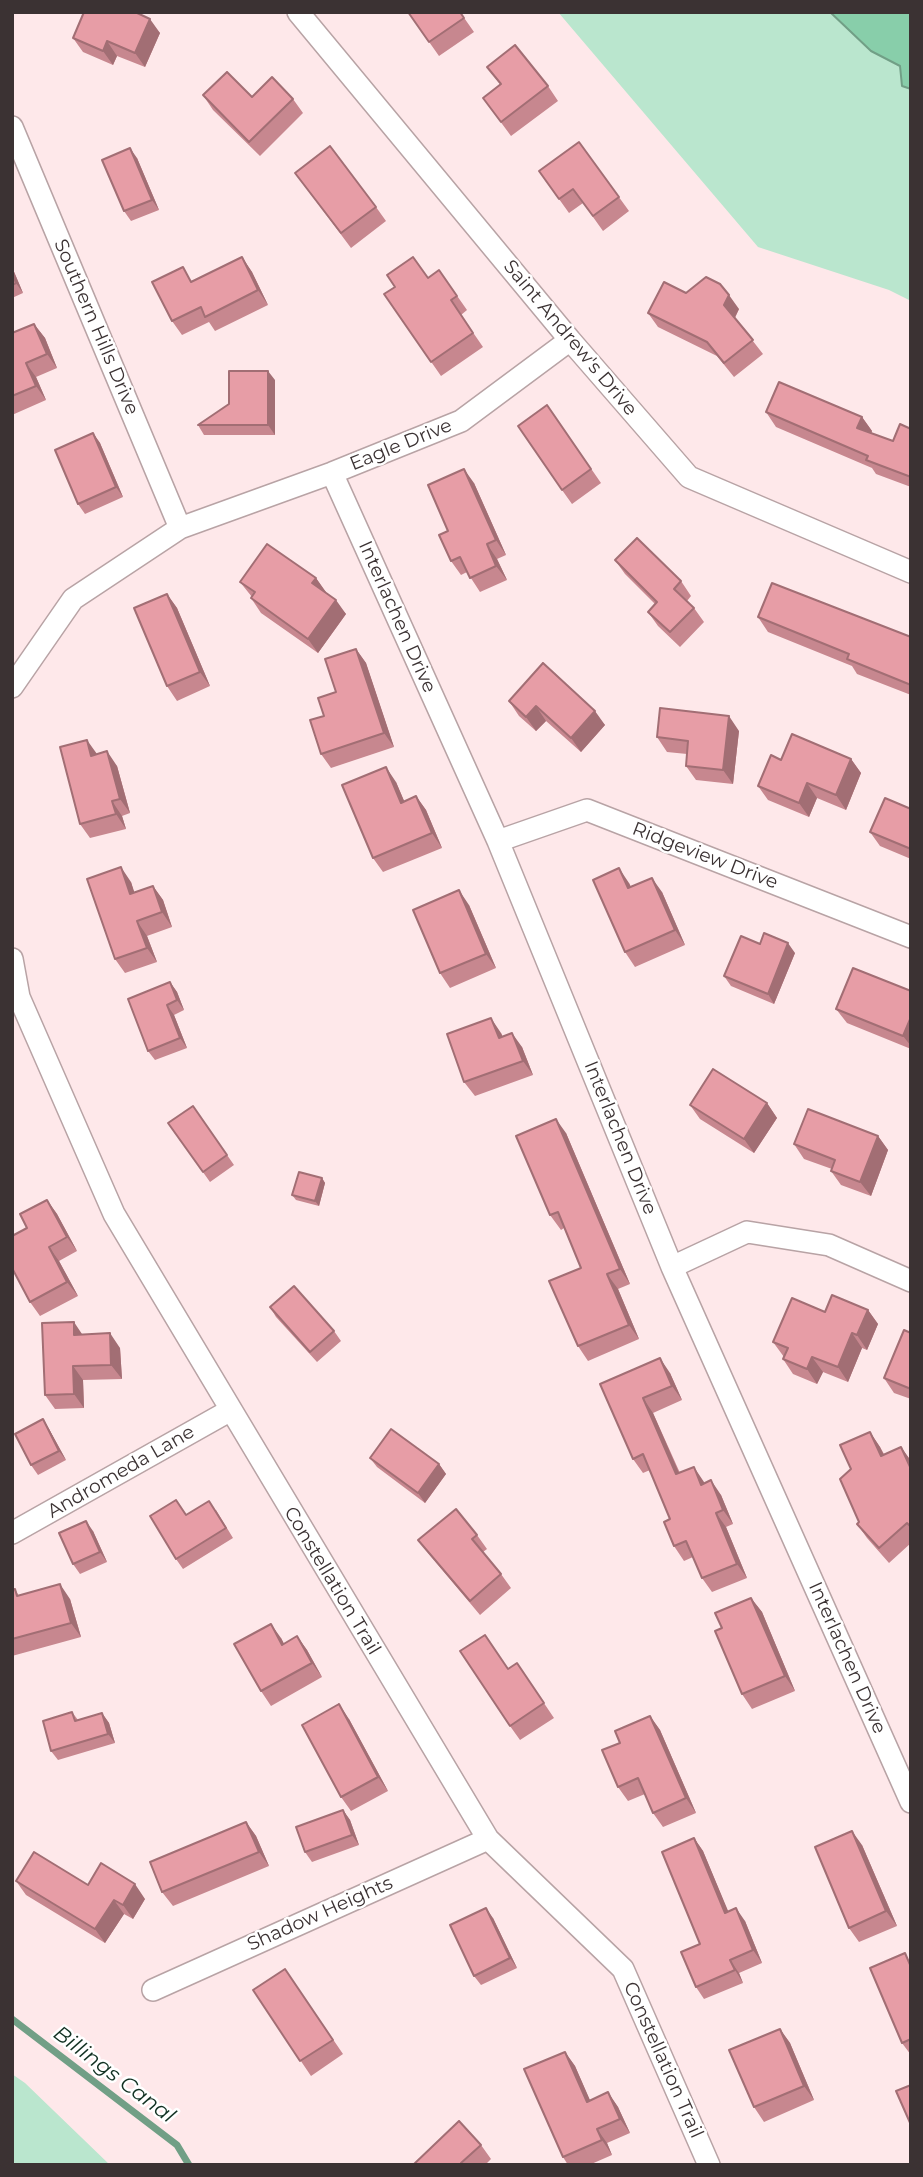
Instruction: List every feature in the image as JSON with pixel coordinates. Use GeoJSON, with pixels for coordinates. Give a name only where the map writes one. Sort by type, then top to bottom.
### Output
{"type":"FeatureCollection","features":[{"type":"Feature","properties":{"kind":"street","name":"Saint Andrew's Drive"},"geometry":{"type":"LineString","coordinates":[[298,12],[570,340],[689,477],[911,572]]}},
{"type":"Feature","properties":{"kind":"street","name":"Southern Hills Drive"},"geometry":{"type":"LineString","coordinates":[[12,127],[180,528]]}},
{"type":"Feature","properties":{"kind":"street","name":"Eagle Drive"},"geometry":{"type":"LineString","coordinates":[[332,473],[461,421],[570,340]]}},
{"type":"Feature","properties":{"kind":"street"},"geometry":{"type":"LineString","coordinates":[[12,687],[73,599],[180,528],[332,473]]}},
{"type":"Feature","properties":{"kind":"street","name":"Interlachen Drive"},"geometry":{"type":"LineString","coordinates":[[332,473],[498,841],[673,1267],[911,1802]]}},
{"type":"Feature","properties":{"kind":"street","name":"Ridgeview Drive"},"geometry":{"type":"LineString","coordinates":[[498,841],[587,810],[911,937]]}},
{"type":"Feature","properties":{"kind":"street","name":"Constellation Trail"},"geometry":{"type":"LineString","coordinates":[[12,959],[19,997],[114,1214],[229,1411],[488,1839],[623,1969],[709,2165]]}},
{"type":"Feature","properties":{"kind":"street"},"geometry":{"type":"LineString","coordinates":[[673,1267],[747,1232],[829,1245],[911,1281]]}},
{"type":"Feature","properties":{"kind":"street","name":"Andromeda Lane"},"geometry":{"type":"LineString","coordinates":[[12,1533],[229,1411]]}},
{"type":"Feature","properties":{"kind":"street","name":"Shadow Heights"},"geometry":{"type":"LineString","coordinates":[[153,1990],[488,1839]]}},
{"type":"Feature","properties":{"kind":"shaded area"},"geometry":{"type":"Polygon","coordinates":[[[558,12],[911,12],[911,301],[889,290],[758,247],[558,12]]]}},
{"type":"Feature","properties":{"kind":"shaded area"},"geometry":{"type":"Polygon","coordinates":[[[830,12],[911,12],[911,89],[902,86],[900,66],[871,51],[830,12]]]}},
{"type":"Feature","properties":{"kind":"shaded area"},"geometry":{"type":"Polygon","coordinates":[[[12,2074],[25,2083],[110,2165],[12,2165],[12,2074]]]}},
{"type":"Feature","properties":{"kind":"building"},"geometry":{"type":"Polygon","coordinates":[[[84,12],[135,12],[150,19],[135,53],[107,41],[103,51],[73,38],[84,12]]]}},
{"type":"Feature","properties":{"kind":"building"},"geometry":{"type":"Polygon","coordinates":[[[408,12],[460,12],[464,18],[429,42],[408,12]]]}},
{"type":"Feature","properties":{"kind":"building"},"geometry":{"type":"Polygon","coordinates":[[[515,45],[548,86],[501,122],[483,98],[501,84],[487,67],[515,45]]]}},
{"type":"Feature","properties":{"kind":"building"},"geometry":{"type":"Polygon","coordinates":[[[227,72],[252,97],[272,77],[293,99],[249,142],[203,95],[227,72]]]}},
{"type":"Feature","properties":{"kind":"building"},"geometry":{"type":"Polygon","coordinates":[[[579,142],[619,197],[593,216],[573,189],[559,199],[539,171],[579,142]]]}},
{"type":"Feature","properties":{"kind":"building"},"geometry":{"type":"Polygon","coordinates":[[[330,146],[376,207],[341,233],[295,173],[330,146]]]}},
{"type":"Feature","properties":{"kind":"building"},"geometry":{"type":"Polygon","coordinates":[[[130,148],[152,200],[124,211],[102,160],[130,148]]]}},
{"type":"Feature","properties":{"kind":"building"},"geometry":{"type":"Polygon","coordinates":[[[242,257],[258,290],[205,317],[201,307],[172,321],[152,282],[183,267],[191,282],[242,257]]]}},
{"type":"Feature","properties":{"kind":"building"},"geometry":{"type":"Polygon","coordinates":[[[413,257],[428,278],[439,270],[457,296],[451,300],[473,333],[431,362],[384,294],[395,287],[387,275],[413,257]]]}},
{"type":"Feature","properties":{"kind":"building"},"geometry":{"type":"Polygon","coordinates":[[[706,277],[720,284],[729,295],[724,305],[753,340],[724,363],[707,342],[648,313],[664,282],[686,293],[706,277]]]}},
{"type":"Feature","properties":{"kind":"building"},"geometry":{"type":"Polygon","coordinates":[[[34,324],[47,354],[26,363],[36,386],[12,396],[12,333],[34,324]]]}},
{"type":"Feature","properties":{"kind":"building"},"geometry":{"type":"Polygon","coordinates":[[[229,371],[268,371],[268,425],[198,425],[229,404],[229,371]]]}},
{"type":"Feature","properties":{"kind":"building"},"geometry":{"type":"Polygon","coordinates":[[[779,382],[862,417],[857,428],[893,441],[900,424],[911,429],[911,477],[866,460],[868,456],[766,412],[779,382]]]}},
{"type":"Feature","properties":{"kind":"building"},"geometry":{"type":"Polygon","coordinates":[[[547,405],[591,469],[562,490],[518,426],[547,405]]]}},
{"type":"Feature","properties":{"kind":"building"},"geometry":{"type":"Polygon","coordinates":[[[93,433],[116,487],[78,504],[55,450],[93,433]]]}},
{"type":"Feature","properties":{"kind":"building"},"geometry":{"type":"Polygon","coordinates":[[[464,469],[496,540],[487,544],[496,566],[470,578],[460,557],[451,561],[439,535],[448,531],[428,485],[464,469]]]}},
{"type":"Feature","properties":{"kind":"building"},"geometry":{"type":"Polygon","coordinates":[[[637,538],[681,581],[674,589],[694,608],[670,632],[648,612],[657,602],[615,560],[637,538]]]}},
{"type":"Feature","properties":{"kind":"building"},"geometry":{"type":"Polygon","coordinates":[[[267,544],[316,578],[312,583],[336,600],[308,639],[251,598],[255,592],[240,582],[267,544]]]}},
{"type":"Feature","properties":{"kind":"building"},"geometry":{"type":"Polygon","coordinates":[[[772,583],[911,637],[911,685],[847,659],[849,654],[758,617],[772,583]]]}},
{"type":"Feature","properties":{"kind":"building"},"geometry":{"type":"Polygon","coordinates":[[[167,594],[200,672],[167,686],[134,608],[167,594]]]}},
{"type":"Feature","properties":{"kind":"building"},"geometry":{"type":"Polygon","coordinates":[[[356,649],[384,733],[321,754],[310,720],[324,716],[318,698],[336,692],[325,659],[356,649]]]}},
{"type":"Feature","properties":{"kind":"building"},"geometry":{"type":"Polygon","coordinates":[[[543,663],[595,711],[571,738],[536,706],[526,717],[509,701],[543,663]]]}},
{"type":"Feature","properties":{"kind":"building"},"geometry":{"type":"Polygon","coordinates":[[[660,708],[729,716],[723,770],[686,766],[688,741],[657,737],[660,708]]]}},
{"type":"Feature","properties":{"kind":"building"},"geometry":{"type":"Polygon","coordinates":[[[792,734],[851,759],[836,795],[807,783],[799,803],[758,786],[771,755],[781,760],[792,734]]]}},
{"type":"Feature","properties":{"kind":"building"},"geometry":{"type":"Polygon","coordinates":[[[87,740],[91,756],[107,751],[120,799],[112,801],[116,814],[80,824],[60,747],[87,740]]]}},
{"type":"Feature","properties":{"kind":"building"},"geometry":{"type":"Polygon","coordinates":[[[386,767],[401,803],[416,796],[432,833],[373,858],[342,785],[386,767]]]}},
{"type":"Feature","properties":{"kind":"building"},"geometry":{"type":"Polygon","coordinates":[[[885,798],[911,809],[911,849],[870,832],[885,798]]]}},
{"type":"Feature","properties":{"kind":"building"},"geometry":{"type":"Polygon","coordinates":[[[121,867],[130,894],[153,886],[162,912],[137,921],[147,948],[115,959],[87,879],[121,867]]]}},
{"type":"Feature","properties":{"kind":"building"},"geometry":{"type":"Polygon","coordinates":[[[619,868],[628,888],[652,878],[675,930],[625,952],[593,880],[619,868]]]}},
{"type":"Feature","properties":{"kind":"building"},"geometry":{"type":"Polygon","coordinates":[[[459,890],[486,954],[440,973],[413,910],[459,890]]]}},
{"type":"Feature","properties":{"kind":"building"},"geometry":{"type":"Polygon","coordinates":[[[764,933],[788,943],[768,994],[724,976],[741,936],[760,944],[764,933]]]}},
{"type":"Feature","properties":{"kind":"building"},"geometry":{"type":"Polygon","coordinates":[[[853,968],[911,991],[911,1017],[903,1036],[836,1009],[853,968]]]}},
{"type":"Feature","properties":{"kind":"building"},"geometry":{"type":"Polygon","coordinates":[[[170,982],[177,1000],[167,1005],[180,1038],[148,1051],[128,999],[170,982]]]}},
{"type":"Feature","properties":{"kind":"building"},"geometry":{"type":"Polygon","coordinates":[[[491,1018],[499,1038],[512,1033],[523,1061],[464,1082],[447,1034],[491,1018]]]}},
{"type":"Feature","properties":{"kind":"building"},"geometry":{"type":"Polygon","coordinates":[[[713,1069],[767,1103],[744,1139],[690,1105],[713,1069]]]}},
{"type":"Feature","properties":{"kind":"building"},"geometry":{"type":"Polygon","coordinates":[[[193,1106],[227,1155],[203,1172],[168,1123],[193,1106]]]}},
{"type":"Feature","properties":{"kind":"building"},"geometry":{"type":"Polygon","coordinates":[[[808,1109],[878,1136],[860,1182],[831,1171],[835,1160],[794,1144],[808,1109]]]}},
{"type":"Feature","properties":{"kind":"building"},"geometry":{"type":"Polygon","coordinates":[[[556,1119],[620,1269],[607,1274],[629,1325],[578,1346],[549,1281],[581,1268],[558,1212],[550,1215],[516,1136],[556,1119]]]}},
{"type":"Feature","properties":{"kind":"building"},"geometry":{"type":"Polygon","coordinates":[[[299,1172],[322,1178],[315,1201],[292,1195],[299,1172]]]}},
{"type":"Feature","properties":{"kind":"building"},"geometry":{"type":"Polygon","coordinates":[[[47,1200],[67,1237],[49,1247],[67,1282],[30,1302],[12,1268],[12,1236],[27,1228],[20,1214],[47,1200]]]}},
{"type":"Feature","properties":{"kind":"building"},"geometry":{"type":"Polygon","coordinates":[[[294,1286],[334,1331],[310,1352],[270,1307],[294,1286]]]}},
{"type":"Feature","properties":{"kind":"building"},"geometry":{"type":"Polygon","coordinates":[[[832,1295],[868,1310],[857,1335],[852,1333],[838,1367],[812,1357],[807,1369],[783,1359],[788,1348],[773,1342],[792,1298],[825,1312],[832,1295]]]}},
{"type":"Feature","properties":{"kind":"building"},"geometry":{"type":"Polygon","coordinates":[[[74,1322],[74,1335],[110,1333],[111,1365],[73,1366],[74,1394],[45,1395],[42,1323],[74,1322]]]}},
{"type":"Feature","properties":{"kind":"building"},"geometry":{"type":"Polygon","coordinates":[[[904,1330],[911,1333],[911,1389],[884,1378],[904,1330]]]}},
{"type":"Feature","properties":{"kind":"building"},"geometry":{"type":"Polygon","coordinates":[[[660,1358],[672,1386],[643,1398],[676,1474],[694,1467],[701,1485],[711,1480],[723,1510],[716,1513],[737,1564],[702,1578],[686,1541],[674,1546],[664,1522],[670,1519],[643,1454],[633,1459],[600,1384],[660,1358]]]}},
{"type":"Feature","properties":{"kind":"building"},"geometry":{"type":"Polygon","coordinates":[[[43,1419],[59,1451],[31,1465],[15,1434],[43,1419]]]}},
{"type":"Feature","properties":{"kind":"building"},"geometry":{"type":"Polygon","coordinates":[[[391,1429],[439,1464],[418,1493],[370,1458],[391,1429]]]}},
{"type":"Feature","properties":{"kind":"building"},"geometry":{"type":"Polygon","coordinates":[[[870,1432],[881,1456],[901,1447],[911,1469],[911,1527],[907,1523],[879,1548],[857,1524],[859,1522],[840,1479],[851,1469],[840,1445],[870,1432]]]}},
{"type":"Feature","properties":{"kind":"building"},"geometry":{"type":"Polygon","coordinates":[[[176,1500],[186,1515],[209,1501],[226,1528],[176,1559],[150,1516],[176,1500]]]}},
{"type":"Feature","properties":{"kind":"building"},"geometry":{"type":"Polygon","coordinates":[[[456,1509],[477,1535],[472,1539],[501,1574],[470,1601],[418,1540],[456,1509]]]}},
{"type":"Feature","properties":{"kind":"building"},"geometry":{"type":"Polygon","coordinates":[[[86,1521],[100,1552],[73,1564],[59,1533],[86,1521]]]}},
{"type":"Feature","properties":{"kind":"building"},"geometry":{"type":"Polygon","coordinates":[[[60,1584],[71,1623],[12,1639],[12,1590],[15,1589],[17,1596],[60,1584]]]}},
{"type":"Feature","properties":{"kind":"building"},"geometry":{"type":"Polygon","coordinates":[[[751,1598],[785,1676],[742,1694],[715,1631],[722,1628],[715,1613],[751,1598]]]}},
{"type":"Feature","properties":{"kind":"building"},"geometry":{"type":"Polygon","coordinates":[[[271,1624],[282,1645],[297,1636],[312,1663],[261,1691],[234,1644],[271,1624]]]}},
{"type":"Feature","properties":{"kind":"building"},"geometry":{"type":"Polygon","coordinates":[[[485,1635],[508,1669],[517,1663],[544,1703],[510,1726],[460,1651],[485,1635]]]}},
{"type":"Feature","properties":{"kind":"building"},"geometry":{"type":"Polygon","coordinates":[[[339,1704],[378,1777],[341,1797],[302,1725],[339,1704]]]}},
{"type":"Feature","properties":{"kind":"building"},"geometry":{"type":"Polygon","coordinates":[[[72,1712],[75,1721],[102,1713],[108,1734],[51,1751],[43,1721],[72,1712]]]}},
{"type":"Feature","properties":{"kind":"building"},"geometry":{"type":"Polygon","coordinates":[[[650,1716],[686,1798],[653,1813],[638,1778],[618,1787],[602,1750],[620,1743],[615,1731],[650,1716]]]}},
{"type":"Feature","properties":{"kind":"building"},"geometry":{"type":"Polygon","coordinates":[[[343,1810],[352,1835],[305,1852],[296,1827],[343,1810]]]}},
{"type":"Feature","properties":{"kind":"building"},"geometry":{"type":"Polygon","coordinates":[[[246,1822],[259,1852],[162,1892],[150,1862],[246,1822]]]}},
{"type":"Feature","properties":{"kind":"building"},"geometry":{"type":"Polygon","coordinates":[[[852,1831],[886,1911],[849,1928],[815,1847],[852,1831]]]}},
{"type":"Feature","properties":{"kind":"building"},"geometry":{"type":"Polygon","coordinates":[[[694,1838],[725,1913],[736,1908],[753,1950],[730,1960],[735,1970],[696,1987],[681,1952],[700,1944],[662,1852],[694,1838]]]}},
{"type":"Feature","properties":{"kind":"building"},"geometry":{"type":"Polygon","coordinates":[[[34,1852],[88,1885],[101,1863],[135,1884],[123,1905],[114,1900],[95,1929],[16,1881],[34,1852]]]}},
{"type":"Feature","properties":{"kind":"building"},"geometry":{"type":"Polygon","coordinates":[[[486,1908],[510,1958],[474,1976],[450,1925],[486,1908]]]}},
{"type":"Feature","properties":{"kind":"building"},"geometry":{"type":"Polygon","coordinates":[[[905,1953],[911,1967],[911,2039],[902,2043],[870,1968],[905,1953]]]}},
{"type":"Feature","properties":{"kind":"building"},"geometry":{"type":"Polygon","coordinates":[[[285,1969],[333,2040],[300,2061],[253,1990],[285,1969]]]}},
{"type":"Feature","properties":{"kind":"building"},"geometry":{"type":"Polygon","coordinates":[[[780,2029],[804,2086],[754,2107],[729,2050],[780,2029]]]}},
{"type":"Feature","properties":{"kind":"building"},"geometry":{"type":"Polygon","coordinates":[[[565,2052],[587,2102],[608,2092],[620,2119],[597,2129],[602,2140],[563,2157],[524,2069],[565,2052]]]}},
{"type":"Feature","properties":{"kind":"building"},"geometry":{"type":"Polygon","coordinates":[[[911,2085],[911,2125],[896,2091],[911,2085]]]}},
{"type":"Feature","properties":{"kind":"building"},"geometry":{"type":"Polygon","coordinates":[[[459,2121],[481,2145],[461,2163],[462,2165],[413,2165],[459,2121]]]}},
{"type":"Feature","properties":{"kind":"waterway","name":"Billings Canal"},"geometry":{"type":"LineString","coordinates":[[12,2019],[177,2145],[189,2165]]}}]}
